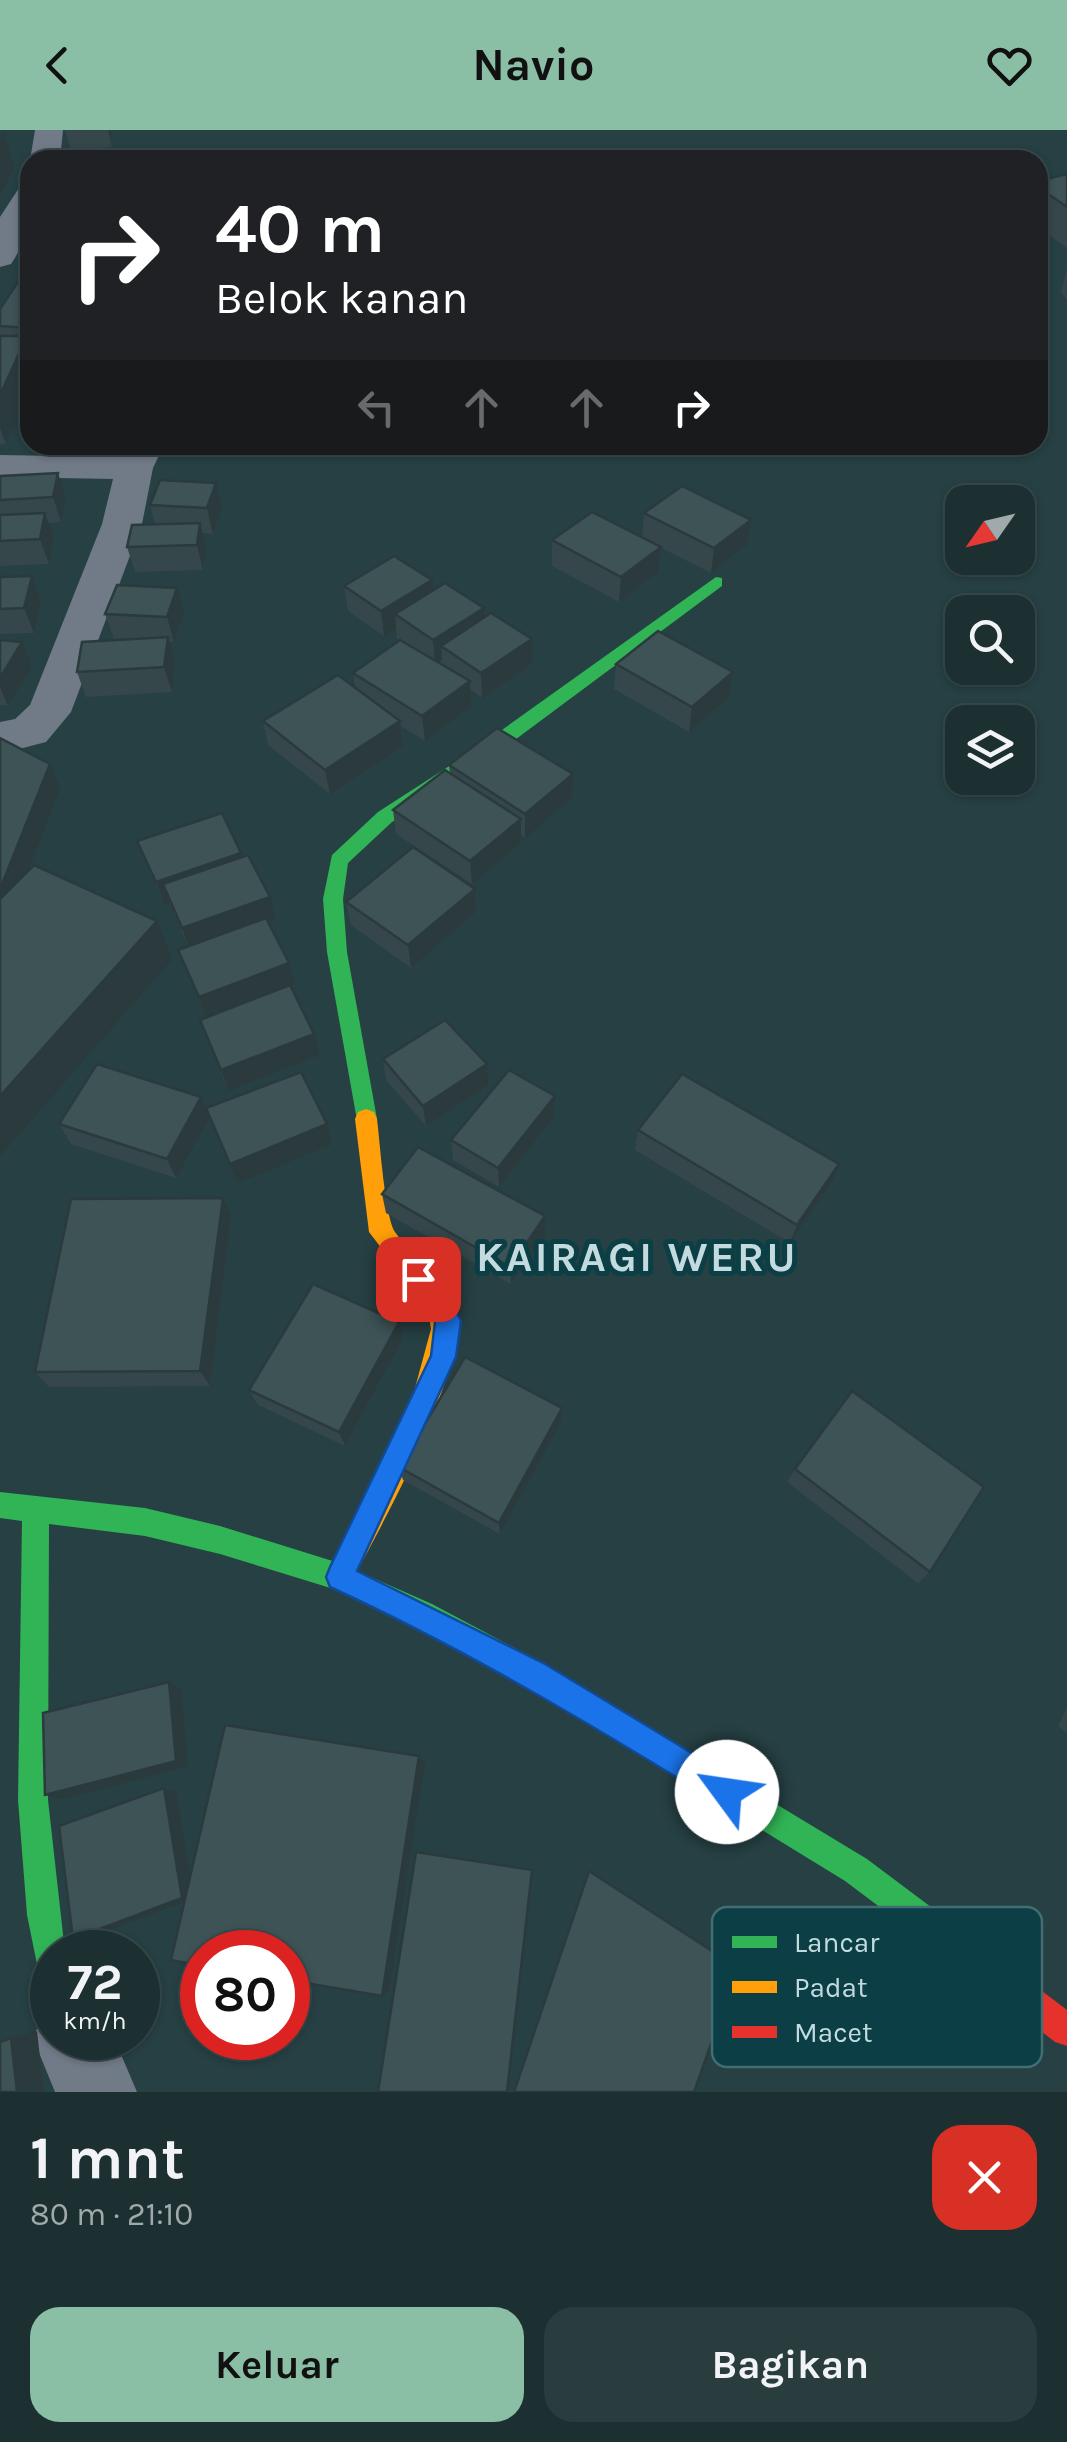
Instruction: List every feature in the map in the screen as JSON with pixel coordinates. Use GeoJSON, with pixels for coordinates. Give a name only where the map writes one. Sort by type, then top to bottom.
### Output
{"type":"FeatureCollection","features":[{"type":"Feature","properties":{"kind":"main road"},"geometry":{"type":"LineString","coordinates":[[340,1577],[429,1393],[444,1357],[448,1321],[434,1296],[392,1251],[381,1232],[337,952],[333,899],[339,860],[385,817],[478,757],[716,582]]}},
{"type":"Feature","properties":{"kind":"main road"},"geometry":{"type":"LineString","coordinates":[[0,1505],[144,1522],[340,1577],[422,1614],[535,1674],[856,1870],[905,1907]]}},
{"type":"Feature","properties":{"kind":"main road"},"geometry":{"type":"LineString","coordinates":[[36,1509],[31,1672],[32,1852],[45,1930]]}},
{"type":"Feature","properties":{"kind":"main road"},"geometry":{"type":"LineString","coordinates":[[1042,2011],[1067,2030]]}},
{"type":"Feature","properties":{"kind":"street"},"geometry":{"type":"LineString","coordinates":[[0,466],[140,457],[122,524],[49,712],[30,731],[0,738]]}},
{"type":"Feature","properties":{"kind":"street"},"geometry":{"type":"LineString","coordinates":[[82,2060],[96,2092]]}},
{"type":"Feature","properties":{"kind":"building"},"geometry":{"type":"Polygon","coordinates":[[[1067,174],[1067,207],[1048,194],[1048,179],[1067,174]]]}},
{"type":"Feature","properties":{"kind":"building"},"geometry":{"type":"Polygon","coordinates":[[[20,279],[20,327],[0,326],[0,309],[20,279]]]}},
{"type":"Feature","properties":{"kind":"building"},"geometry":{"type":"Polygon","coordinates":[[[0,336],[20,336],[20,351],[0,395],[0,336]]]}},
{"type":"Feature","properties":{"kind":"building"},"geometry":{"type":"Polygon","coordinates":[[[58,473],[53,497],[0,500],[0,476],[58,473]]]}},
{"type":"Feature","properties":{"kind":"building"},"geometry":{"type":"Polygon","coordinates":[[[160,480],[216,483],[207,508],[150,505],[160,480]]]}},
{"type":"Feature","properties":{"kind":"building"},"geometry":{"type":"Polygon","coordinates":[[[682,486],[751,520],[714,548],[644,513],[682,486]]]}},
{"type":"Feature","properties":{"kind":"building"},"geometry":{"type":"Polygon","coordinates":[[[592,512],[661,547],[621,577],[552,540],[592,512]]]}},
{"type":"Feature","properties":{"kind":"building"},"geometry":{"type":"Polygon","coordinates":[[[45,513],[40,539],[0,541],[0,515],[45,513]]]}},
{"type":"Feature","properties":{"kind":"building"},"geometry":{"type":"Polygon","coordinates":[[[200,523],[197,545],[127,547],[132,525],[200,523]]]}},
{"type":"Feature","properties":{"kind":"building"},"geometry":{"type":"Polygon","coordinates":[[[394,556],[432,580],[381,611],[344,586],[394,556]]]}},
{"type":"Feature","properties":{"kind":"building"},"geometry":{"type":"Polygon","coordinates":[[[32,576],[24,608],[0,609],[0,577],[32,576]]]}},
{"type":"Feature","properties":{"kind":"building"},"geometry":{"type":"Polygon","coordinates":[[[445,583],[484,608],[433,640],[395,614],[445,583]]]}},
{"type":"Feature","properties":{"kind":"building"},"geometry":{"type":"Polygon","coordinates":[[[117,585],[177,588],[167,617],[105,614],[117,585]]]}},
{"type":"Feature","properties":{"kind":"building"},"geometry":{"type":"Polygon","coordinates":[[[491,613],[532,639],[481,673],[441,646],[491,613]]]}},
{"type":"Feature","properties":{"kind":"building"},"geometry":{"type":"Polygon","coordinates":[[[658,631],[733,672],[692,707],[616,664],[658,631]]]}},
{"type":"Feature","properties":{"kind":"building"},"geometry":{"type":"Polygon","coordinates":[[[168,637],[164,667],[77,672],[82,642],[168,637]]]}},
{"type":"Feature","properties":{"kind":"building"},"geometry":{"type":"Polygon","coordinates":[[[0,640],[22,642],[0,678],[0,640]]]}},
{"type":"Feature","properties":{"kind":"building"},"geometry":{"type":"Polygon","coordinates":[[[400,640],[470,681],[422,716],[353,673],[400,640]]]}},
{"type":"Feature","properties":{"kind":"building"},"geometry":{"type":"Polygon","coordinates":[[[338,675],[400,721],[325,770],[263,721],[338,675]]]}},
{"type":"Feature","properties":{"kind":"building"},"geometry":{"type":"Polygon","coordinates":[[[497,728],[573,774],[525,814],[449,765],[497,728]]]}},
{"type":"Feature","properties":{"kind":"building"},"geometry":{"type":"Polygon","coordinates":[[[0,738],[50,764],[0,889],[0,738]]]}},
{"type":"Feature","properties":{"kind":"building"},"geometry":{"type":"Polygon","coordinates":[[[445,770],[521,819],[470,861],[393,810],[445,770]]]}},
{"type":"Feature","properties":{"kind":"building"},"geometry":{"type":"Polygon","coordinates":[[[222,813],[241,853],[156,882],[137,841],[222,813]]]}},
{"type":"Feature","properties":{"kind":"building"},"geometry":{"type":"Polygon","coordinates":[[[413,847],[475,889],[408,945],[346,902],[413,847]]]}},
{"type":"Feature","properties":{"kind":"building"},"geometry":{"type":"Polygon","coordinates":[[[248,855],[270,897],[182,928],[163,884],[248,855]]]}},
{"type":"Feature","properties":{"kind":"building"},"geometry":{"type":"Polygon","coordinates":[[[34,865],[157,921],[0,1096],[0,899],[34,865]]]}},
{"type":"Feature","properties":{"kind":"building"},"geometry":{"type":"Polygon","coordinates":[[[266,918],[289,963],[199,997],[178,950],[266,918]]]}},
{"type":"Feature","properties":{"kind":"building"},"geometry":{"type":"Polygon","coordinates":[[[290,985],[314,1034],[221,1070],[200,1020],[290,985]]]}},
{"type":"Feature","properties":{"kind":"building"},"geometry":{"type":"Polygon","coordinates":[[[445,1020],[487,1064],[423,1106],[383,1059],[445,1020]]]}},
{"type":"Feature","properties":{"kind":"building"},"geometry":{"type":"Polygon","coordinates":[[[97,1064],[201,1097],[167,1159],[59,1124],[97,1064]]]}},
{"type":"Feature","properties":{"kind":"building"},"geometry":{"type":"Polygon","coordinates":[[[509,1070],[555,1096],[498,1168],[451,1140],[509,1070]]]}},
{"type":"Feature","properties":{"kind":"building"},"geometry":{"type":"Polygon","coordinates":[[[301,1072],[327,1124],[230,1164],[206,1108],[301,1072]]]}},
{"type":"Feature","properties":{"kind":"building"},"geometry":{"type":"Polygon","coordinates":[[[682,1074],[839,1164],[797,1225],[638,1130],[682,1074]]]}},
{"type":"Feature","properties":{"kind":"building"},"geometry":{"type":"Polygon","coordinates":[[[418,1147],[545,1216],[510,1267],[382,1194],[418,1147]]]}},
{"type":"Feature","properties":{"kind":"building"},"geometry":{"type":"Polygon","coordinates":[[[223,1198],[200,1371],[35,1372],[71,1199],[223,1198]]]}},
{"type":"Feature","properties":{"kind":"building"},"geometry":{"type":"Polygon","coordinates":[[[313,1284],[399,1322],[339,1432],[249,1390],[313,1284]]]}},
{"type":"Feature","properties":{"kind":"building"},"geometry":{"type":"Polygon","coordinates":[[[465,1357],[562,1408],[499,1523],[399,1467],[465,1357]]]}},
{"type":"Feature","properties":{"kind":"building"},"geometry":{"type":"Polygon","coordinates":[[[852,1391],[984,1487],[930,1572],[795,1469],[852,1391]]]}},
{"type":"Feature","properties":{"kind":"building"},"geometry":{"type":"Polygon","coordinates":[[[169,1682],[176,1761],[45,1795],[43,1713],[169,1682]]]}},
{"type":"Feature","properties":{"kind":"building"},"geometry":{"type":"Polygon","coordinates":[[[225,1725],[419,1756],[382,1996],[310,1984],[310,1930],[180,1930],[180,1962],[171,1960],[225,1725]]]}},
{"type":"Feature","properties":{"kind":"building"},"geometry":{"type":"Polygon","coordinates":[[[164,1788],[182,1898],[97,1930],[72,1930],[59,1826],[164,1788]]]}},
{"type":"Feature","properties":{"kind":"building"},"geometry":{"type":"Polygon","coordinates":[[[416,1852],[532,1870],[507,2092],[378,2092],[416,1852]]]}},
{"type":"Feature","properties":{"kind":"building"},"geometry":{"type":"Polygon","coordinates":[[[589,1871],[712,1951],[712,2041],[694,2092],[514,2092],[589,1871]]]}},
{"type":"Feature","properties":{"kind":"building"},"geometry":{"type":"Polygon","coordinates":[[[11,2038],[17,2092],[0,2092],[0,2042],[11,2038]]]}},
{"type":"Feature","properties":{"kind":"traffic: fast"},"geometry":{"type":"LineString","coordinates":[[366,1119],[337,952],[333,899],[339,860],[385,817],[478,757],[716,582]]}},
{"type":"Feature","properties":{"kind":"traffic: fast"},"geometry":{"type":"LineString","coordinates":[[0,1505],[145,1522],[220,1540],[339,1577],[422,1614],[535,1674],[856,1870],[905,1907]]}},
{"type":"Feature","properties":{"kind":"traffic: fast"},"geometry":{"type":"LineString","coordinates":[[36,1509],[31,1684],[33,1800],[45,1930]]}},
{"type":"Feature","properties":{"kind":"traffic: slow"},"geometry":{"type":"LineString","coordinates":[[339,1577],[408,1440],[438,1361],[444,1329],[440,1305],[381,1232],[366,1119]]}},
{"type":"Feature","properties":{"kind":"traffic: jam"},"geometry":{"type":"LineString","coordinates":[[1042,2011],[1067,2030]]}},
{"type":"Feature","properties":{"kind":"district","name":"KAIRAGI WERU"},"geometry":{"type":"Point","coordinates":[637,1257]}},
{"type":"Feature","properties":{"kind":"route"},"geometry":{"type":"LineString","coordinates":[[418,1279],[434,1296],[448,1321],[444,1357],[340,1577],[422,1614],[535,1674],[727,1792]]}}]}
